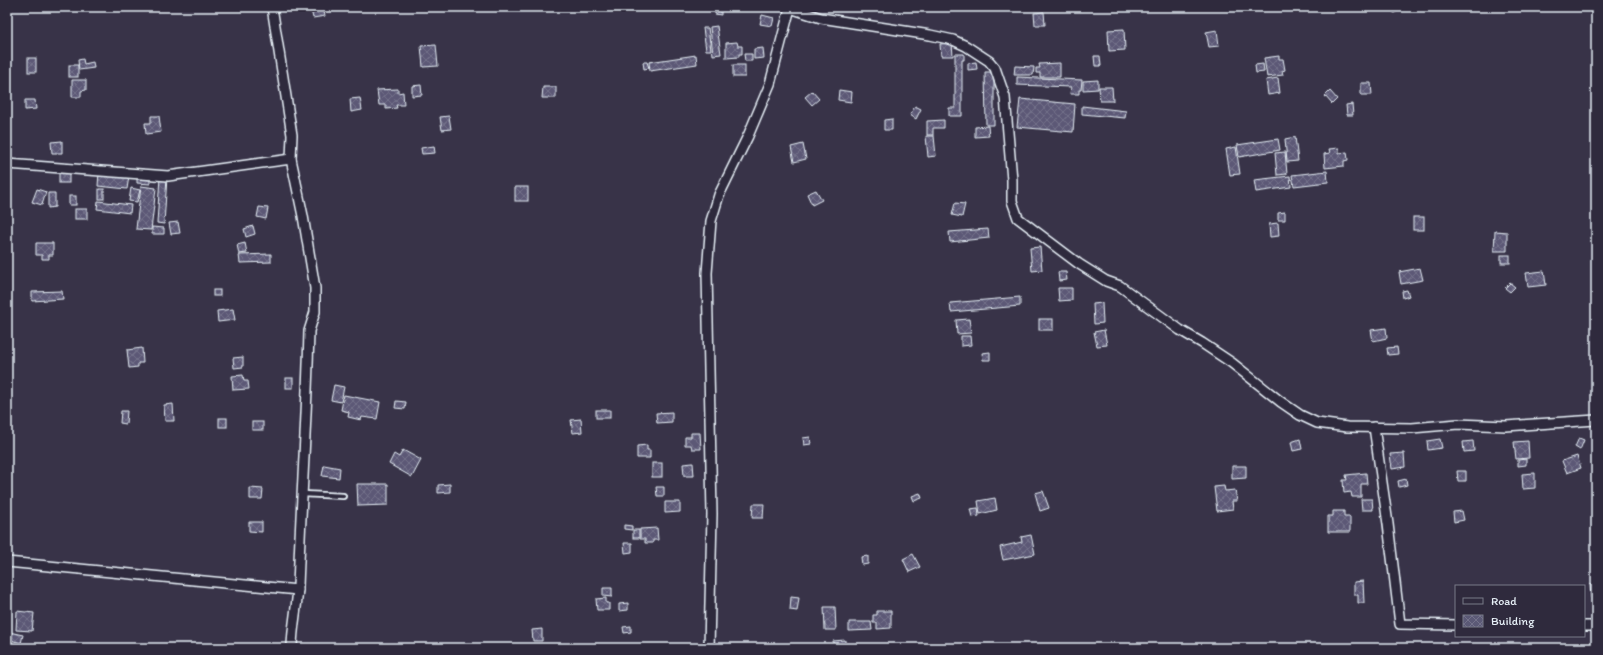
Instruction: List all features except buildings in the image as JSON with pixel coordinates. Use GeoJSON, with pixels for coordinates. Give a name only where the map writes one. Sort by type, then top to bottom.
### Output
{"type":"FeatureCollection","features":[{"type":"Feature","properties":{"kind":"street"},"geometry":{"type":"LineString","coordinates":[[272,7],[292,135],[291,159],[303,216],[315,288],[315,312],[309,331],[298,590],[292,648]]}},
{"type":"Feature","properties":{"kind":"street"},"geometry":{"type":"LineString","coordinates":[[709,648],[712,514],[707,273],[711,221],[719,195],[748,136],[770,84],[788,8],[820,18],[953,40],[980,54],[995,68],[1003,91],[1012,180],[1012,200],[1018,218],[1080,264],[1106,281],[1120,286],[1174,326],[1232,363],[1281,402],[1300,415],[1317,423],[1332,426],[1412,428],[1458,424],[1506,426],[1596,420]]}},
{"type":"Feature","properties":{"kind":"street"},"geometry":{"type":"LineString","coordinates":[[7,164],[168,176],[291,159]]}},
{"type":"Feature","properties":{"kind":"street"},"geometry":{"type":"LineString","coordinates":[[1374,427],[1400,624],[1455,624]]}},
{"type":"Feature","properties":{"kind":"street"},"geometry":{"type":"LineString","coordinates":[[7,562],[298,590]]}},
{"type":"Feature","properties":{"kind":"street"},"geometry":{"type":"LineString","coordinates":[[1585,626],[1596,626]]}},
{"type":"Feature","properties":{"kind":"lane"},"geometry":{"type":"LineString","coordinates":[[303,494],[343,496]]}}]}
